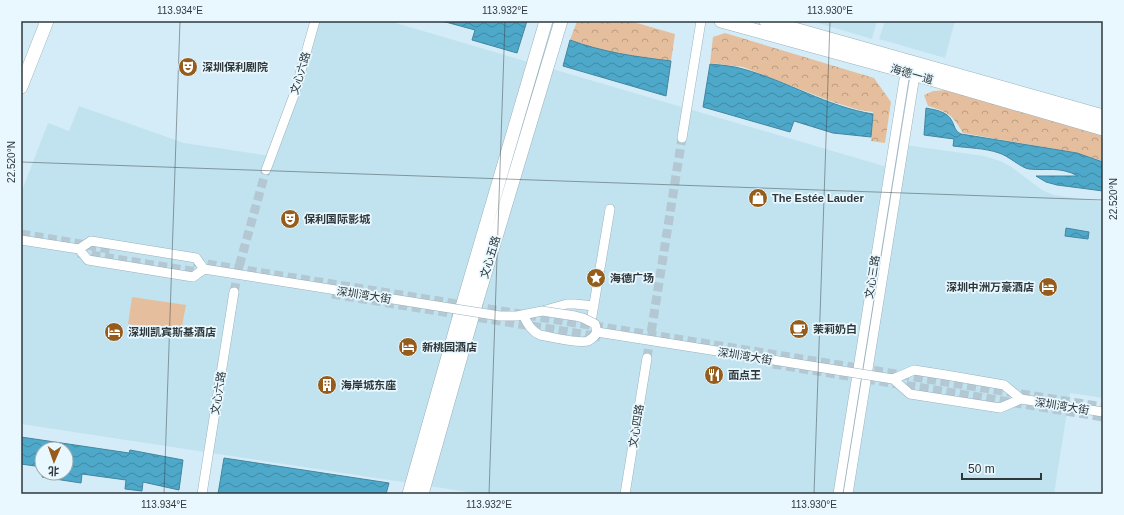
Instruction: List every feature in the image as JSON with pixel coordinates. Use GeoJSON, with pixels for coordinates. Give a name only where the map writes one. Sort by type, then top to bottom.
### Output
{"type":"FeatureCollection","features":[{"type":"Feature","properties":{"kind":"street"},"geometry":{"type":"LineString","coordinates":[[21,87],[46,21]]}},
{"type":"Feature","properties":{"kind":"street","name":"文心六路"},"geometry":{"type":"LineString","coordinates":[[266,170],[294,95],[315,21]]}},
{"type":"Feature","properties":{"kind":"street","name":"文心五路"},"geometry":{"type":"LineString","coordinates":[[409,494],[546,21]]}},
{"type":"Feature","properties":{"kind":"street","name":"文心五路"},"geometry":{"type":"LineString","coordinates":[[422,494],[475,307],[561,21]]}},
{"type":"Feature","properties":{"kind":"street"},"geometry":{"type":"LineString","coordinates":[[682,138],[701,21]]}},
{"type":"Feature","properties":{"kind":"street","name":"海德一道"},"geometry":{"type":"LineString","coordinates":[[721,21],[911,67],[1103,116]]}},
{"type":"Feature","properties":{"kind":"street","name":"海德一道"},"geometry":{"type":"LineString","coordinates":[[766,21],[1103,129]]}},
{"type":"Feature","properties":{"kind":"street","name":"文心三路"},"geometry":{"type":"LineString","coordinates":[[838,494],[911,67]]}},
{"type":"Feature","properties":{"kind":"street","name":"文心三路"},"geometry":{"type":"LineString","coordinates":[[848,494],[911,67]]}},
{"type":"Feature","properties":{"kind":"street"},"geometry":{"type":"LineString","coordinates":[[523,315],[530,328],[540,335],[574,341],[584,341],[593,338],[597,332],[592,314],[610,209]]}},
{"type":"Feature","properties":{"kind":"street","name":"深圳湾大街"},"geometry":{"type":"LineString","coordinates":[[21,240],[80,249],[91,242],[196,258],[204,268],[500,316],[511,317],[542,311],[579,316],[592,314]]}},
{"type":"Feature","properties":{"kind":"street"},"geometry":{"type":"LineString","coordinates":[[80,249],[88,260],[193,277],[204,268]]}},
{"type":"Feature","properties":{"kind":"street","name":"文心六路"},"geometry":{"type":"LineString","coordinates":[[202,494],[234,292]]}},
{"type":"Feature","properties":{"kind":"street"},"geometry":{"type":"LineString","coordinates":[[542,311],[567,304],[575,304],[592,314]]}},
{"type":"Feature","properties":{"kind":"street","name":"深圳湾大街"},"geometry":{"type":"LineString","coordinates":[[597,332],[893,379],[914,370],[933,373],[1004,385],[1021,399],[1103,412]]}},
{"type":"Feature","properties":{"kind":"street","name":"文心四路"},"geometry":{"type":"LineString","coordinates":[[625,494],[647,358]]}},
{"type":"Feature","properties":{"kind":"street","name":"深圳湾大街"},"geometry":{"type":"LineString","coordinates":[[893,379],[910,394],[1000,408],[1021,399]]}},
{"type":"Feature","properties":{"kind":"shaded area"},"geometry":{"type":"Polygon","coordinates":[[[315,21],[389,21],[894,169],[898,144],[984,156],[1010,166],[1042,190],[1054,195],[1103,202],[1103,398],[1070,393],[1054,494],[481,494],[21,424],[21,193],[48,123],[69,131],[79,106],[184,143],[271,156],[315,21]]]}},
{"type":"Feature","properties":{"kind":"shaded area"},"geometry":{"type":"Polygon","coordinates":[[[811,21],[877,21],[872,39],[811,21]]]}},
{"type":"Feature","properties":{"kind":"shaded area"},"geometry":{"type":"Polygon","coordinates":[[[885,21],[955,21],[945,58],[879,39],[885,21]]]}},
{"type":"Feature","properties":{"kind":"green space"},"geometry":{"type":"Polygon","coordinates":[[[577,21],[630,21],[675,34],[671,61],[607,51],[570,40],[577,21]]]}},
{"type":"Feature","properties":{"kind":"green space"},"geometry":{"type":"Polygon","coordinates":[[[725,33],[874,78],[891,102],[885,143],[871,141],[873,112],[859,110],[833,102],[743,67],[710,63],[713,37],[725,33]]]}},
{"type":"Feature","properties":{"kind":"green space"},"geometry":{"type":"Polygon","coordinates":[[[947,90],[1103,135],[1103,161],[1077,153],[963,133],[953,118],[941,110],[928,106],[924,95],[933,91],[947,90]]]}},
{"type":"Feature","properties":{"kind":"green space"},"geometry":{"type":"Polygon","coordinates":[[[132,297],[186,305],[181,332],[128,324],[132,297]]]}},
{"type":"Feature","properties":{"kind":"water"},"geometry":{"type":"Polygon","coordinates":[[[442,21],[527,21],[517,53],[472,40],[475,30],[442,21]]]}},
{"type":"Feature","properties":{"kind":"water"},"geometry":{"type":"Polygon","coordinates":[[[570,40],[607,51],[671,61],[666,96],[563,66],[570,40]]]}},
{"type":"Feature","properties":{"kind":"water"},"geometry":{"type":"Polygon","coordinates":[[[710,64],[743,69],[776,80],[840,106],[873,114],[871,137],[833,133],[794,121],[790,132],[703,107],[710,64]]]}},
{"type":"Feature","properties":{"kind":"water"},"geometry":{"type":"Polygon","coordinates":[[[926,108],[947,115],[952,121],[956,130],[961,134],[1077,153],[1103,162],[1103,191],[1057,185],[1046,182],[1036,176],[1078,176],[1059,170],[1029,169],[994,151],[953,146],[954,139],[924,135],[926,108]]]}},
{"type":"Feature","properties":{"kind":"water"},"geometry":{"type":"Polygon","coordinates":[[[1066,228],[1089,232],[1088,239],[1065,236],[1066,228]]]}},
{"type":"Feature","properties":{"kind":"water"},"geometry":{"type":"Polygon","coordinates":[[[21,437],[48,441],[34,441],[34,466],[21,464],[21,437]]]}},
{"type":"Feature","properties":{"kind":"water"},"geometry":{"type":"Polygon","coordinates":[[[74,445],[129,453],[130,450],[183,460],[179,490],[143,482],[142,491],[125,489],[126,480],[82,474],[81,483],[68,481],[74,481],[74,445]]]}},
{"type":"Feature","properties":{"kind":"water"},"geometry":{"type":"Polygon","coordinates":[[[224,458],[389,483],[386,494],[218,494],[224,458]]]}},
{"type":"Feature","properties":{"kind":"tunnel"},"geometry":{"type":"LineString","coordinates":[[647,358],[682,138]]}},
{"type":"Feature","properties":{"kind":"tunnel"},"geometry":{"type":"LineString","coordinates":[[234,292],[240,263],[266,170]]}},
{"type":"Feature","properties":{"kind":"tunnel"},"geometry":{"type":"LineString","coordinates":[[21,234],[110,249]]}},
{"type":"Feature","properties":{"kind":"tunnel"},"geometry":{"type":"LineString","coordinates":[[78,253],[203,273]]}},
{"type":"Feature","properties":{"kind":"tunnel"},"geometry":{"type":"LineString","coordinates":[[194,262],[1103,407]]}},
{"type":"Feature","properties":{"kind":"tunnel"},"geometry":{"type":"LineString","coordinates":[[332,294],[600,337]]}},
{"type":"Feature","properties":{"kind":"tunnel"},"geometry":{"type":"LineString","coordinates":[[773,364],[1103,417]]}},
{"type":"Feature","properties":{"kind":"place","name":"深圳保利剧院"},"geometry":{"type":"Point","coordinates":[188,67]}},
{"type":"Feature","properties":{"kind":"place","name":"The Estée Lauder"},"geometry":{"type":"Point","coordinates":[758,198]}},
{"type":"Feature","properties":{"kind":"place","name":"保利国际影城"},"geometry":{"type":"Point","coordinates":[290,219]}},
{"type":"Feature","properties":{"kind":"place","name":"海德广场"},"geometry":{"type":"Point","coordinates":[596,278]}},
{"type":"Feature","properties":{"kind":"place","name":"深圳中洲万豪酒店"},"geometry":{"type":"Point","coordinates":[1048,287]}},
{"type":"Feature","properties":{"kind":"place","name":"茉莉奶白"},"geometry":{"type":"Point","coordinates":[799,329]}},
{"type":"Feature","properties":{"kind":"place","name":"深圳凯宾斯基酒店"},"geometry":{"type":"Point","coordinates":[114,332]}},
{"type":"Feature","properties":{"kind":"place","name":"新桃园酒店"},"geometry":{"type":"Point","coordinates":[408,347]}},
{"type":"Feature","properties":{"kind":"place","name":"面点王"},"geometry":{"type":"Point","coordinates":[714,375]}},
{"type":"Feature","properties":{"kind":"place","name":"海岸城东座"},"geometry":{"type":"Point","coordinates":[327,385]}}]}
